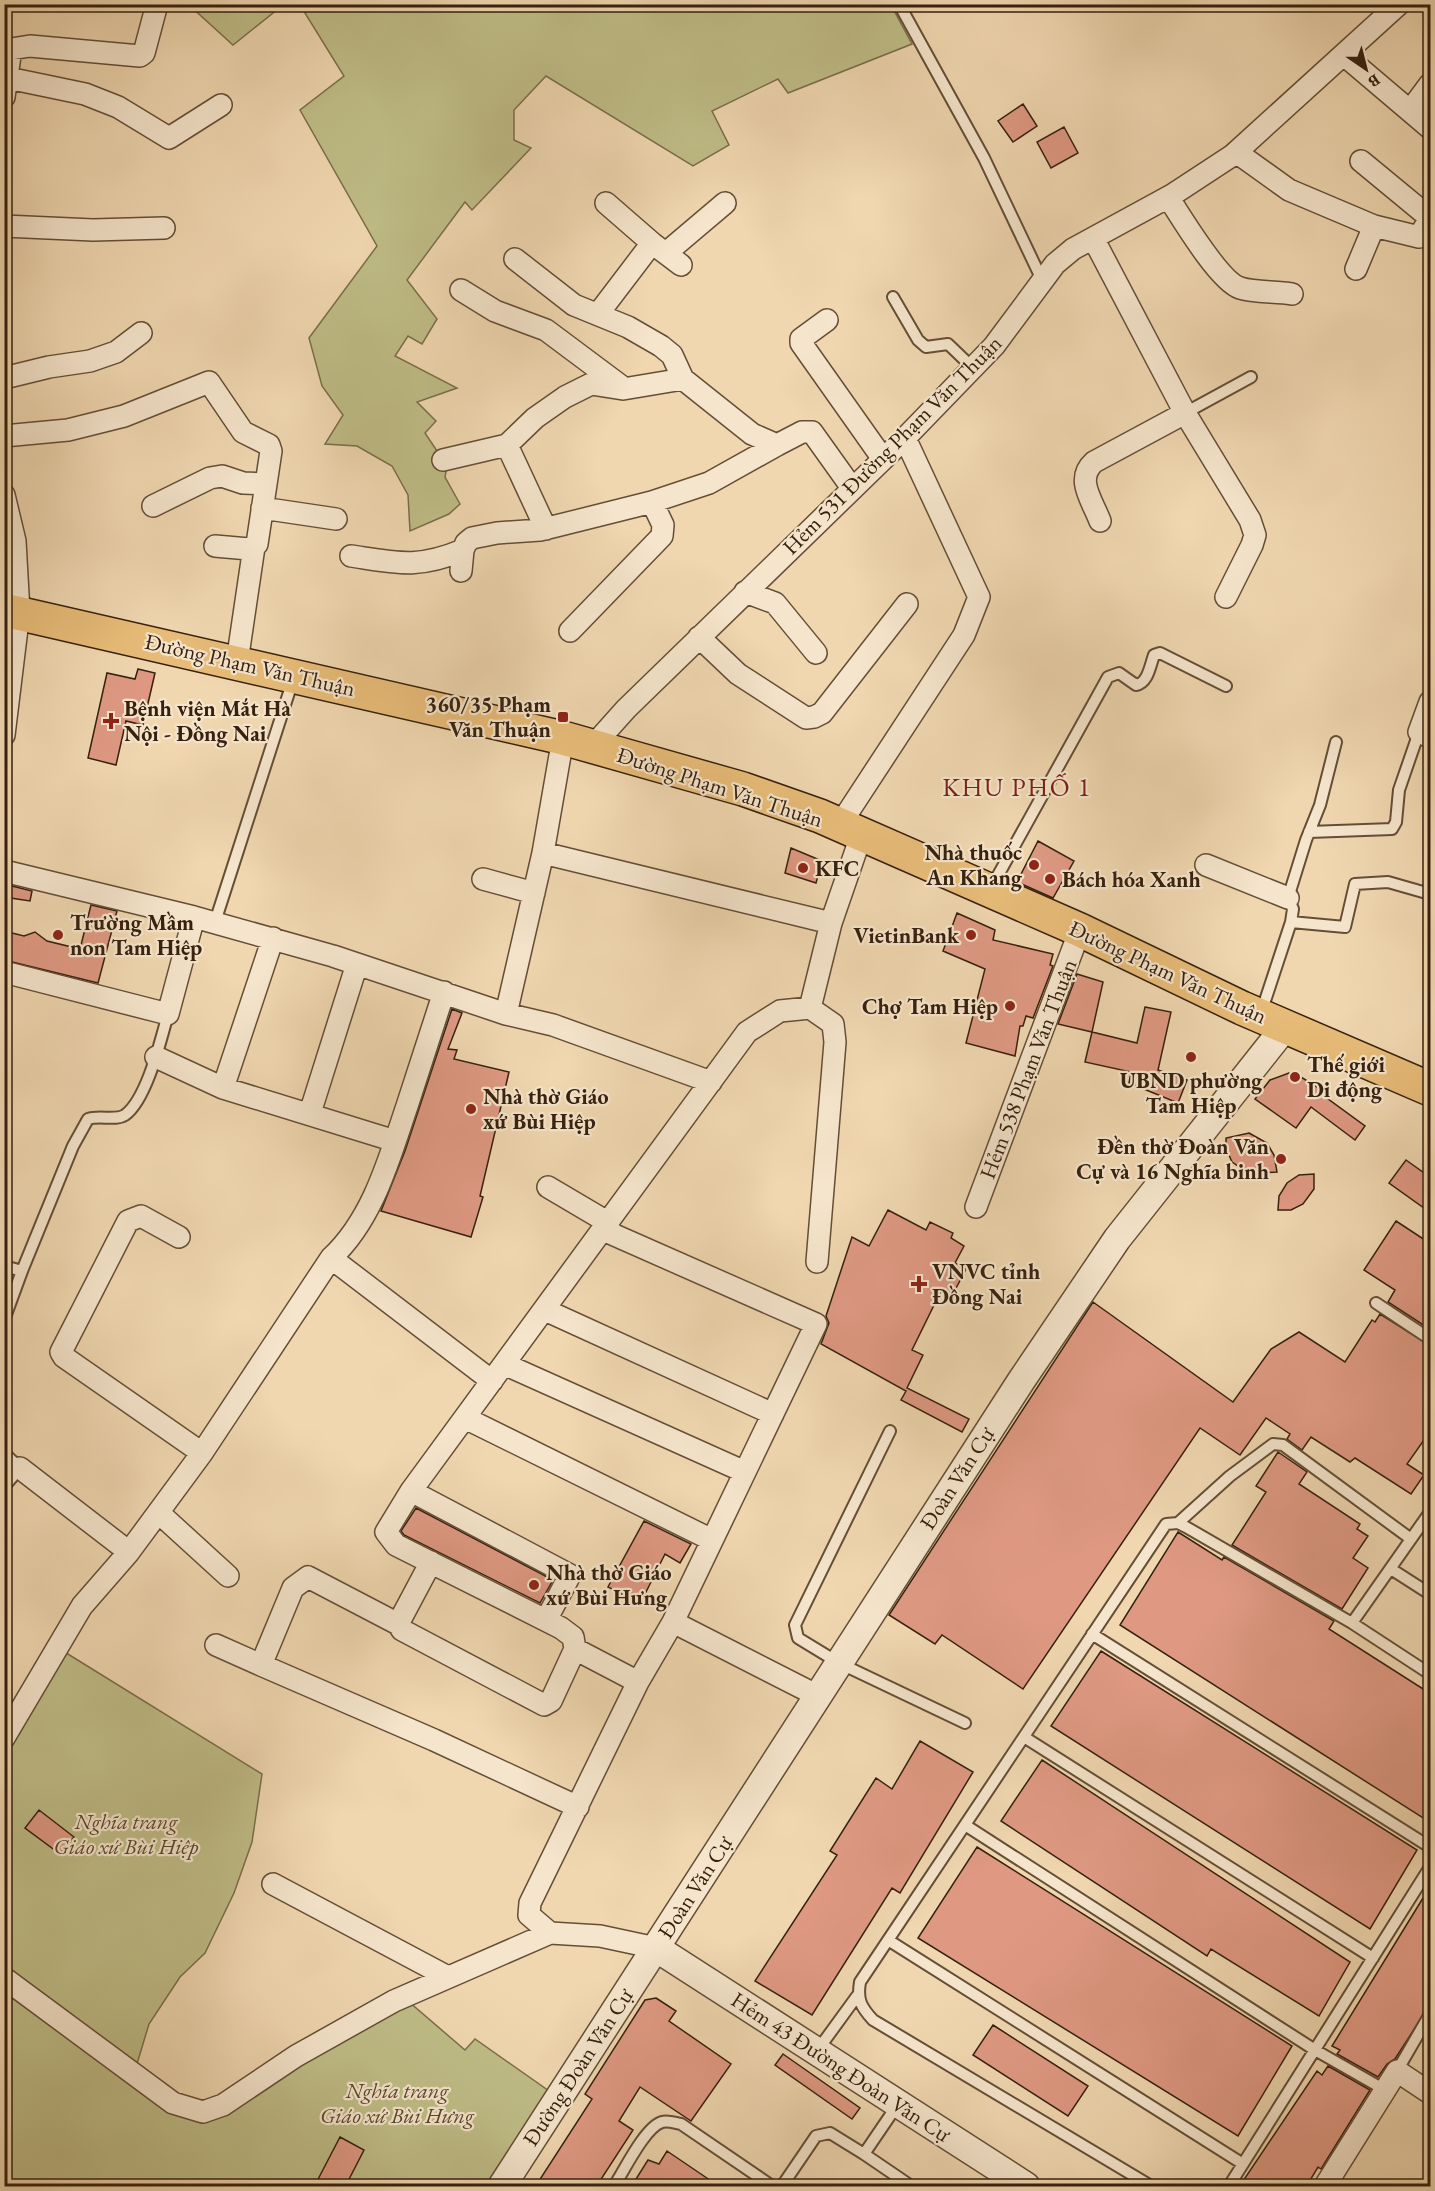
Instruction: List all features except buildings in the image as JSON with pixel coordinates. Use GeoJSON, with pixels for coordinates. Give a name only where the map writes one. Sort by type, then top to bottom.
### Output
{"type":"FeatureCollection","features":[{"type":"Feature","properties":{"kind":"main road","name":"Đường Phạm Văn Thuận"},"geometry":{"type":"LineString","coordinates":[[12,611],[577,742],[743,789],[820,816],[1080,930],[1273,1021],[1431,1089]]}},
{"type":"Feature","properties":{"kind":"street"},"geometry":{"type":"LineString","coordinates":[[157,4],[144,52],[140,56],[30,46],[8,49],[6,87],[85,94],[118,106],[169,138],[221,105]]}},
{"type":"Feature","properties":{"kind":"street","name":"Hẻm 531 Đường Phạm Văn Thuận"},"geometry":{"type":"LineString","coordinates":[[577,742],[699,637],[904,438],[994,346],[1055,264],[1093,238],[1168,197],[1236,152],[1399,4]]}},
{"type":"Feature","properties":{"kind":"street"},"geometry":{"type":"LineString","coordinates":[[1344,55],[1431,128]]}},
{"type":"Feature","properties":{"kind":"street"},"geometry":{"type":"LineString","coordinates":[[1410,111],[1431,84]]}},
{"type":"Feature","properties":{"kind":"street"},"geometry":{"type":"LineString","coordinates":[[1236,152],[1289,190],[1374,226],[1425,241],[1430,218],[1360,160]]}},
{"type":"Feature","properties":{"kind":"street"},"geometry":{"type":"LineString","coordinates":[[1168,197],[1192,235],[1229,282],[1241,288],[1292,294]]}},
{"type":"Feature","properties":{"kind":"street"},"geometry":{"type":"LineString","coordinates":[[606,203],[666,254]]}},
{"type":"Feature","properties":{"kind":"street"},"geometry":{"type":"LineString","coordinates":[[598,314],[725,203]]}},
{"type":"Feature","properties":{"kind":"street"},"geometry":{"type":"LineString","coordinates":[[4,226],[93,230],[164,228]]}},
{"type":"Feature","properties":{"kind":"street"},"geometry":{"type":"LineString","coordinates":[[1356,269],[1374,226]]}},
{"type":"Feature","properties":{"kind":"street"},"geometry":{"type":"LineString","coordinates":[[1093,238],[1185,413],[1250,520],[1255,535],[1252,545],[1226,597]]}},
{"type":"Feature","properties":{"kind":"street"},"geometry":{"type":"LineString","coordinates":[[515,259],[574,305],[598,314],[661,345],[672,355],[683,379],[752,434],[777,445]]}},
{"type":"Feature","properties":{"kind":"street"},"geometry":{"type":"LineString","coordinates":[[461,290],[495,311],[546,330],[623,389]]}},
{"type":"Feature","properties":{"kind":"street"},"geometry":{"type":"LineString","coordinates":[[827,320],[804,335],[801,343],[882,459]]}},
{"type":"Feature","properties":{"kind":"street"},"geometry":{"type":"LineString","coordinates":[[4,378],[49,366],[90,361],[116,352],[141,333]]}},
{"type":"Feature","properties":{"kind":"street"},"geometry":{"type":"LineString","coordinates":[[443,460],[507,445],[535,418],[582,387],[591,384],[623,389],[683,379]]}},
{"type":"Feature","properties":{"kind":"street"},"geometry":{"type":"LineString","coordinates":[[4,436],[68,430],[102,422],[124,416],[209,382],[243,432],[269,445],[271,451],[237,662]]}},
{"type":"Feature","properties":{"kind":"street"},"geometry":{"type":"LineString","coordinates":[[1100,521],[1083,478],[1086,470],[1094,462],[1185,413]]}},
{"type":"Feature","properties":{"kind":"street"},"geometry":{"type":"LineString","coordinates":[[351,556],[405,565],[462,560],[466,543],[472,538],[497,533],[546,529],[652,502],[709,483],[802,432],[812,432],[852,488]]}},
{"type":"Feature","properties":{"kind":"street"},"geometry":{"type":"LineString","coordinates":[[810,1008],[850,831],[964,635],[976,611],[979,597],[904,438]]}},
{"type":"Feature","properties":{"kind":"street"},"geometry":{"type":"LineString","coordinates":[[507,445],[546,529]]}},
{"type":"Feature","properties":{"kind":"street"},"geometry":{"type":"LineString","coordinates":[[153,506],[210,478],[222,476],[243,483],[266,484]]}},
{"type":"Feature","properties":{"kind":"street"},"geometry":{"type":"LineString","coordinates":[[4,495],[15,541],[4,735]]}},
{"type":"Feature","properties":{"kind":"street"},"geometry":{"type":"LineString","coordinates":[[570,631],[662,536],[663,525],[652,502]]}},
{"type":"Feature","properties":{"kind":"street"},"geometry":{"type":"LineString","coordinates":[[262,508],[336,519]]}},
{"type":"Feature","properties":{"kind":"street"},"geometry":{"type":"LineString","coordinates":[[215,546],[254,547]]}},
{"type":"Feature","properties":{"kind":"street"},"geometry":{"type":"LineString","coordinates":[[745,592],[775,603],[816,653]]}},
{"type":"Feature","properties":{"kind":"street"},"geometry":{"type":"LineString","coordinates":[[699,637],[738,674],[806,717],[814,717],[822,713],[907,604]]}},
{"type":"Feature","properties":{"kind":"street"},"geometry":{"type":"LineString","coordinates":[[1425,735],[1431,702]]}},
{"type":"Feature","properties":{"kind":"street"},"geometry":{"type":"LineString","coordinates":[[506,1014],[543,853],[577,742]]}},
{"type":"Feature","properties":{"kind":"street"},"geometry":{"type":"LineString","coordinates":[[543,853],[831,923]]}},
{"type":"Feature","properties":{"kind":"street"},"geometry":{"type":"LineString","coordinates":[[1206,865],[1288,898]]}},
{"type":"Feature","properties":{"kind":"street"},"geometry":{"type":"LineString","coordinates":[[4,871],[273,938],[506,1014],[553,1025],[711,1082]]}},
{"type":"Feature","properties":{"kind":"street"},"geometry":{"type":"LineString","coordinates":[[483,879],[534,893]]}},
{"type":"Feature","properties":{"kind":"street"},"geometry":{"type":"LineString","coordinates":[[4,972],[168,1014],[194,917]]}},
{"type":"Feature","properties":{"kind":"street","name":"Hẻm 538 Phạm Văn Thuận"},"geometry":{"type":"LineString","coordinates":[[976,1207],[1080,930]]}},
{"type":"Feature","properties":{"kind":"street"},"geometry":{"type":"LineString","coordinates":[[224,1088],[273,938]]}},
{"type":"Feature","properties":{"kind":"street"},"geometry":{"type":"LineString","coordinates":[[310,1113],[357,964]]}},
{"type":"Feature","properties":{"kind":"street"},"geometry":{"type":"LineString","coordinates":[[4,1738],[82,1606],[159,1513],[202,1453],[331,1258],[346,1245],[357,1228],[376,1193],[444,992]]}},
{"type":"Feature","properties":{"kind":"street"},"geometry":{"type":"LineString","coordinates":[[261,1665],[293,1588],[308,1576],[398,1623],[399,1627],[412,1635],[544,1705],[551,1701],[575,1649],[570,1634],[396,1545],[386,1532],[411,1491],[747,1032],[780,1011],[810,1008],[833,1024],[835,1042],[818,1262]]}},
{"type":"Feature","properties":{"kind":"street","name":"Đoàn Văn Cự"},"geometry":{"type":"LineString","coordinates":[[656,1948],[1021,1381],[1109,1249],[1273,1021]]}},
{"type":"Feature","properties":{"kind":"street"},"geometry":{"type":"LineString","coordinates":[[156,1058],[224,1088],[395,1141]]}},
{"type":"Feature","properties":{"kind":"street"},"geometry":{"type":"LineString","coordinates":[[548,1187],[606,1227],[816,1324],[673,1622],[638,1682],[578,1807],[553,1852],[528,1911],[532,1919],[550,1933]]}},
{"type":"Feature","properties":{"kind":"street"},"geometry":{"type":"LineString","coordinates":[[179,1237],[141,1216],[136,1215],[128,1221],[61,1352],[202,1453]]}},
{"type":"Feature","properties":{"kind":"street"},"geometry":{"type":"LineString","coordinates":[[331,1258],[498,1372],[745,1472]]}},
{"type":"Feature","properties":{"kind":"street"},"geometry":{"type":"LineString","coordinates":[[545,1310],[773,1414]]}},
{"type":"Feature","properties":{"kind":"street"},"geometry":{"type":"LineString","coordinates":[[465,1418],[712,1540]]}},
{"type":"Feature","properties":{"kind":"street"},"geometry":{"type":"LineString","coordinates":[[20,1468],[129,1552]]}},
{"type":"Feature","properties":{"kind":"street"},"geometry":{"type":"LineString","coordinates":[[411,1491],[570,1575],[546,1620]]}},
{"type":"Feature","properties":{"kind":"street"},"geometry":{"type":"LineString","coordinates":[[159,1513],[228,1576]]}},
{"type":"Feature","properties":{"kind":"street"},"geometry":{"type":"LineString","coordinates":[[398,1623],[431,1562]]}},
{"type":"Feature","properties":{"kind":"street"},"geometry":{"type":"LineString","coordinates":[[673,1622],[818,1695]]}},
{"type":"Feature","properties":{"kind":"street"},"geometry":{"type":"LineString","coordinates":[[216,1645],[434,1740],[578,1807]]}},
{"type":"Feature","properties":{"kind":"street"},"geometry":{"type":"LineString","coordinates":[[575,1649],[638,1682]]}},
{"type":"Feature","properties":{"kind":"street"},"geometry":{"type":"LineString","coordinates":[[273,1884],[448,1977]]}},
{"type":"Feature","properties":{"kind":"street"},"geometry":{"type":"LineString","coordinates":[[4,1978],[173,2103],[203,2112],[223,2105],[296,2056],[394,2001],[550,1933],[600,1936],[656,1948]]}},
{"type":"Feature","properties":{"kind":"street","name":"Hẻm 43 Đường Đoàn Văn Cự"},"geometry":{"type":"LineString","coordinates":[[656,1948],[1026,2187]]}},
{"type":"Feature","properties":{"kind":"street","name":"Đường Đoàn Văn Cự"},"geometry":{"type":"LineString","coordinates":[[502,2187],[656,1948]]}},
{"type":"Feature","properties":{"kind":"street"},"geometry":{"type":"LineString","coordinates":[[1325,2187],[1397,2071],[1431,2093]]}},
{"type":"Feature","properties":{"kind":"lane"},"geometry":{"type":"LineString","coordinates":[[899,4],[984,158],[1043,282]]}},
{"type":"Feature","properties":{"kind":"lane"},"geometry":{"type":"LineString","coordinates":[[893,297],[918,340],[926,347],[932,348],[948,344],[973,368]]}},
{"type":"Feature","properties":{"kind":"lane"},"geometry":{"type":"LineString","coordinates":[[1185,413],[1251,377]]}},
{"type":"Feature","properties":{"kind":"lane"},"geometry":{"type":"LineString","coordinates":[[989,891],[1108,677],[1119,673],[1136,685],[1141,685],[1145,681],[1154,655],[1160,653],[1226,686]]}},
{"type":"Feature","properties":{"kind":"lane"},"geometry":{"type":"LineString","coordinates":[[215,922],[295,676]]}},
{"type":"Feature","properties":{"kind":"lane"},"geometry":{"type":"LineString","coordinates":[[1309,832],[1392,829],[1396,822],[1399,790],[1425,735]]}},
{"type":"Feature","properties":{"kind":"lane"},"geometry":{"type":"LineString","coordinates":[[1273,1021],[1293,909],[1288,898],[1320,805],[1336,742]]}},
{"type":"Feature","properties":{"kind":"lane"},"geometry":{"type":"LineString","coordinates":[[1291,922],[1345,927],[1355,884],[1388,882],[1431,894]]}},
{"type":"Feature","properties":{"kind":"lane"},"geometry":{"type":"LineString","coordinates":[[4,1320],[73,1146],[86,1121],[91,1118],[121,1117],[127,1113],[149,1077],[168,1014]]}},
{"type":"Feature","properties":{"kind":"lane"},"geometry":{"type":"LineString","coordinates":[[4,1266],[22,1271]]}},
{"type":"Feature","properties":{"kind":"lane"},"geometry":{"type":"LineString","coordinates":[[1376,1302],[1431,1339]]}},
{"type":"Feature","properties":{"kind":"lane"},"geometry":{"type":"LineString","coordinates":[[890,1431],[795,1625],[798,1638],[839,1663],[965,1723]]}},
{"type":"Feature","properties":{"kind":"lane"},"geometry":{"type":"LineString","coordinates":[[1178,1523],[1230,1476],[1273,1444],[1282,1445],[1411,1539]]}},
{"type":"Feature","properties":{"kind":"lane"},"geometry":{"type":"LineString","coordinates":[[4,1454],[20,1468],[4,1487]]}},
{"type":"Feature","properties":{"kind":"lane"},"geometry":{"type":"LineString","coordinates":[[1352,1623],[1431,1512]]}},
{"type":"Feature","properties":{"kind":"lane"},"geometry":{"type":"LineString","coordinates":[[817,2052],[857,1996],[860,1982],[1166,1524],[1178,1523],[1352,1623],[1431,1674]]}},
{"type":"Feature","properties":{"kind":"lane"},"geometry":{"type":"LineString","coordinates":[[1391,1569],[1431,1594]]}},
{"type":"Feature","properties":{"kind":"lane"},"geometry":{"type":"LineString","coordinates":[[1092,1634],[1431,1847]]}},
{"type":"Feature","properties":{"kind":"lane"},"geometry":{"type":"LineString","coordinates":[[1024,1737],[1373,1958]]}},
{"type":"Feature","properties":{"kind":"lane"},"geometry":{"type":"LineString","coordinates":[[965,1824],[1315,2050],[1385,2090]]}},
{"type":"Feature","properties":{"kind":"lane"},"geometry":{"type":"LineString","coordinates":[[1229,2187],[1431,1867]]}},
{"type":"Feature","properties":{"kind":"lane"},"geometry":{"type":"LineString","coordinates":[[888,1940],[1243,2164]]}},
{"type":"Feature","properties":{"kind":"lane"},"geometry":{"type":"LineString","coordinates":[[857,1996],[861,2008],[873,2020],[1151,2187]]}},
{"type":"Feature","properties":{"kind":"lane"},"geometry":{"type":"LineString","coordinates":[[1397,2071],[1431,2014]]}},
{"type":"Feature","properties":{"kind":"lane"},"geometry":{"type":"LineString","coordinates":[[864,2154],[898,2104]]}},
{"type":"Feature","properties":{"kind":"lane"},"geometry":{"type":"LineString","coordinates":[[614,2187],[647,2134],[657,2124],[666,2121],[681,2124],[772,2187]]}},
{"type":"Feature","properties":{"kind":"lane"},"geometry":{"type":"LineString","coordinates":[[782,2187],[816,2136],[830,2133],[910,2187]]}},
{"type":"Feature","properties":{"kind":"green space"},"geometry":{"type":"Polygon","coordinates":[[[189,5],[283,5],[233,45],[189,5]]]}},
{"type":"Feature","properties":{"kind":"green space"},"geometry":{"type":"Polygon","coordinates":[[[300,5],[891,5],[912,44],[788,93],[778,79],[712,111],[729,145],[693,166],[546,76],[514,110],[514,140],[531,148],[472,210],[465,202],[407,280],[437,319],[422,344],[408,336],[395,356],[457,388],[417,402],[436,421],[425,433],[447,466],[445,477],[460,504],[449,514],[410,531],[408,495],[392,466],[357,446],[325,444],[343,415],[322,386],[309,338],[377,246],[300,110],[344,76],[300,5]]]}},
{"type":"Feature","properties":{"kind":"green space","name":"Nghĩa trang Giáo xứ Bùi Hiệp"},"geometry":{"type":"Polygon","coordinates":[[[63,1651],[262,1774],[252,1842],[234,1893],[205,1953],[180,1977],[149,2024],[136,2067],[5,1970],[5,1751],[63,1651]]]}},
{"type":"Feature","properties":{"kind":"green space","name":"Nghĩa trang Giáo xứ Bùi Hưng"},"geometry":{"type":"Polygon","coordinates":[[[4,1987],[188,2116],[409,2002],[465,2050],[475,2039],[549,2091],[489,2186],[5,2186],[4,1987]]]}},
{"type":"Feature","properties":{"kind":"place","name":"360/35 Phạm Văn Thuận"},"geometry":{"type":"Point","coordinates":[563,717]}},
{"type":"Feature","properties":{"kind":"place","name":"Bệnh viện Mắt Hà Nội - Đồng Nai"},"geometry":{"type":"Point","coordinates":[111,721]}},
{"type":"Feature","properties":{"kind":"place","name":"Nhà thuốc An Khang"},"geometry":{"type":"Point","coordinates":[1034,865]}},
{"type":"Feature","properties":{"kind":"place","name":"KFC"},"geometry":{"type":"Point","coordinates":[803,868]}},
{"type":"Feature","properties":{"kind":"place","name":"Bách hóa Xanh"},"geometry":{"type":"Point","coordinates":[1050,879]}},
{"type":"Feature","properties":{"kind":"place","name":"Trường Mầm non Tam Hiệp"},"geometry":{"type":"Point","coordinates":[58,935]}},
{"type":"Feature","properties":{"kind":"place","name":"VietinBank"},"geometry":{"type":"Point","coordinates":[971,935]}},
{"type":"Feature","properties":{"kind":"place","name":"Chợ Tam Hiệp"},"geometry":{"type":"Point","coordinates":[1010,1006]}},
{"type":"Feature","properties":{"kind":"place","name":"UBND phường Tam Hiệp"},"geometry":{"type":"Point","coordinates":[1191,1057]}},
{"type":"Feature","properties":{"kind":"place","name":"Thế giới Di động"},"geometry":{"type":"Point","coordinates":[1295,1077]}},
{"type":"Feature","properties":{"kind":"place","name":"Nhà thờ Giáo xứ Bùi Hiệp"},"geometry":{"type":"Point","coordinates":[471,1109]}},
{"type":"Feature","properties":{"kind":"place","name":"Đền thờ Đoàn Văn Cự và 16 Nghĩa binh"},"geometry":{"type":"Point","coordinates":[1281,1159]}},
{"type":"Feature","properties":{"kind":"place","name":"VNVC tỉnh Đồng Nai"},"geometry":{"type":"Point","coordinates":[919,1284]}},
{"type":"Feature","properties":{"kind":"place","name":"Nhà thờ Giáo xứ Bùi Hưng"},"geometry":{"type":"Point","coordinates":[534,1585]}},
{"type":"Feature","properties":{"kind":"district","name":"KHU PHỐ 1"},"geometry":{"type":"Point","coordinates":[1017,787]}}]}
